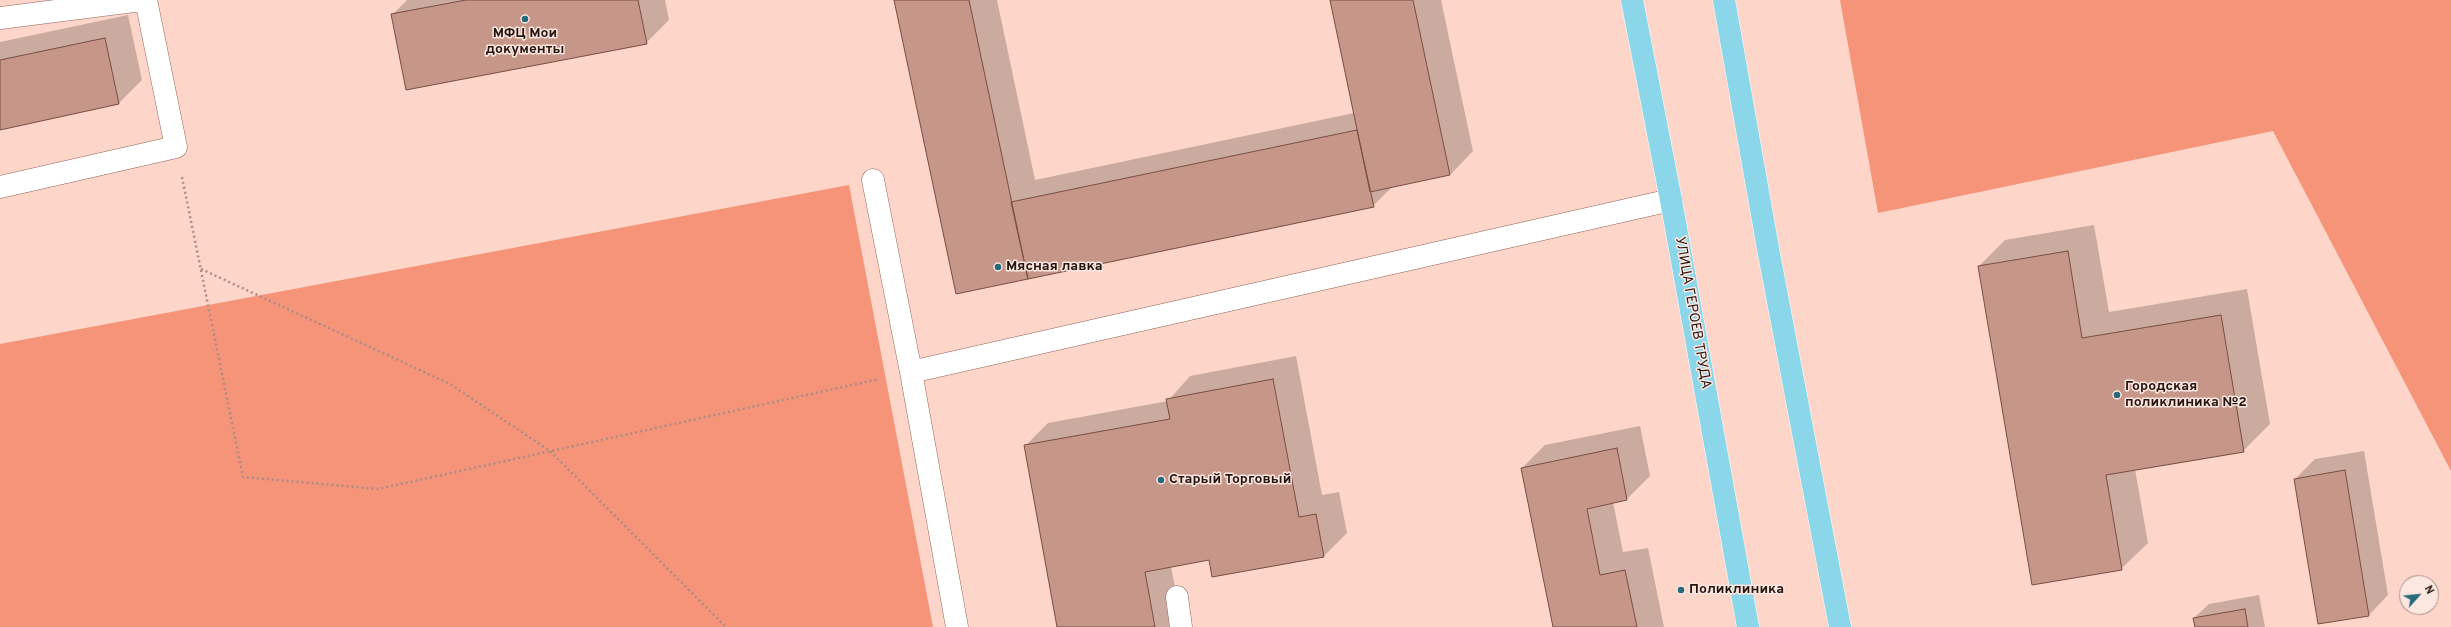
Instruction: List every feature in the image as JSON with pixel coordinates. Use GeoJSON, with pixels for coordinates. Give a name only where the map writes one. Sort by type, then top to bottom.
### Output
{"type":"FeatureCollection","features":[{"type":"Feature","properties":{"kind":"main road","name":"УЛИЦА ГЕРОЕВ ТРУДА"},"geometry":{"type":"LineString","coordinates":[[1632,0],[1671,200],[1748,627]]}},
{"type":"Feature","properties":{"kind":"main road"},"geometry":{"type":"LineString","coordinates":[[1724,0],[1769,254],[1840,627]]}},
{"type":"Feature","properties":{"kind":"lane"},"geometry":{"type":"LineString","coordinates":[[0,18],[142,0]]}},
{"type":"Feature","properties":{"kind":"lane"},"geometry":{"type":"LineString","coordinates":[[0,187],[176,147],[146,0]]}},
{"type":"Feature","properties":{"kind":"lane"},"geometry":{"type":"LineString","coordinates":[[873,180],[911,372],[957,627]]}},
{"type":"Feature","properties":{"kind":"lane"},"geometry":{"type":"LineString","coordinates":[[911,372],[1671,200]]}},
{"type":"Feature","properties":{"kind":"lane"},"geometry":{"type":"LineString","coordinates":[[1177,597],[1181,627]]}},
{"type":"Feature","properties":{"kind":"path"},"geometry":{"type":"LineString","coordinates":[[176,147],[242,477],[378,489],[911,372]]}},
{"type":"Feature","properties":{"kind":"path"},"geometry":{"type":"LineString","coordinates":[[201,269],[450,384],[550,451],[726,627]]}},
{"type":"Feature","properties":{"kind":"shaded area"},"geometry":{"type":"Polygon","coordinates":[[[1840,0],[2451,0],[2451,471],[2273,131],[1878,213],[1840,0]]]}},
{"type":"Feature","properties":{"kind":"shaded area"},"geometry":{"type":"Polygon","coordinates":[[[849,185],[933,627],[0,627],[0,344],[849,185]]]}},
{"type":"Feature","properties":{"kind":"building"},"geometry":{"type":"Polygon","coordinates":[[[466,0],[638,0],[647,44],[406,90],[391,14],[466,0]]]}},
{"type":"Feature","properties":{"kind":"building"},"geometry":{"type":"Polygon","coordinates":[[[894,0],[969,0],[1028,279],[956,294],[894,0]]]}},
{"type":"Feature","properties":{"kind":"building"},"geometry":{"type":"Polygon","coordinates":[[[1330,0],[1413,0],[1450,175],[1370,192],[1330,0]]]}},
{"type":"Feature","properties":{"kind":"building"},"geometry":{"type":"Polygon","coordinates":[[[105,38],[119,104],[0,130],[0,60],[105,38]]]}},
{"type":"Feature","properties":{"kind":"building"},"geometry":{"type":"Polygon","coordinates":[[[1357,130],[1374,207],[1028,279],[1011,202],[1357,130]]]}},
{"type":"Feature","properties":{"kind":"building","name":"Городская поликлиника №2"},"geometry":{"type":"Polygon","coordinates":[[[2068,251],[2082,338],[2221,315],[2244,452],[2106,475],[2122,570],[2032,585],[1978,266],[2068,251]]]}},
{"type":"Feature","properties":{"kind":"building","name":"Старый Торговый"},"geometry":{"type":"Polygon","coordinates":[[[1273,379],[1299,517],[1316,514],[1324,557],[1212,577],[1209,560],[1145,572],[1155,627],[1057,627],[1024,445],[1170,419],[1166,399],[1273,379]]]}},
{"type":"Feature","properties":{"kind":"building"},"geometry":{"type":"Polygon","coordinates":[[[1617,448],[1627,500],[1587,509],[1600,575],[1625,570],[1637,627],[1553,627],[1521,468],[1617,448]]]}},
{"type":"Feature","properties":{"kind":"building"},"geometry":{"type":"Polygon","coordinates":[[[2345,470],[2369,616],[2318,624],[2294,479],[2345,470]]]}},
{"type":"Feature","properties":{"kind":"building"},"geometry":{"type":"Polygon","coordinates":[[[2245,609],[2248,627],[2195,627],[2193,618],[2245,609]]]}},
{"type":"Feature","properties":{"kind":"place","name":"МФЦ Мои документы"},"geometry":{"type":"Point","coordinates":[525,19]}},
{"type":"Feature","properties":{"kind":"place","name":"Мясная лавка"},"geometry":{"type":"Point","coordinates":[998,267]}},
{"type":"Feature","properties":{"kind":"place","name":"Городская поликлиника №2"},"geometry":{"type":"Point","coordinates":[2117,395]}},
{"type":"Feature","properties":{"kind":"place","name":"Старый Торговый"},"geometry":{"type":"Point","coordinates":[1161,480]}},
{"type":"Feature","properties":{"kind":"place","name":"Поликлиника"},"geometry":{"type":"Point","coordinates":[1681,590]}}]}
